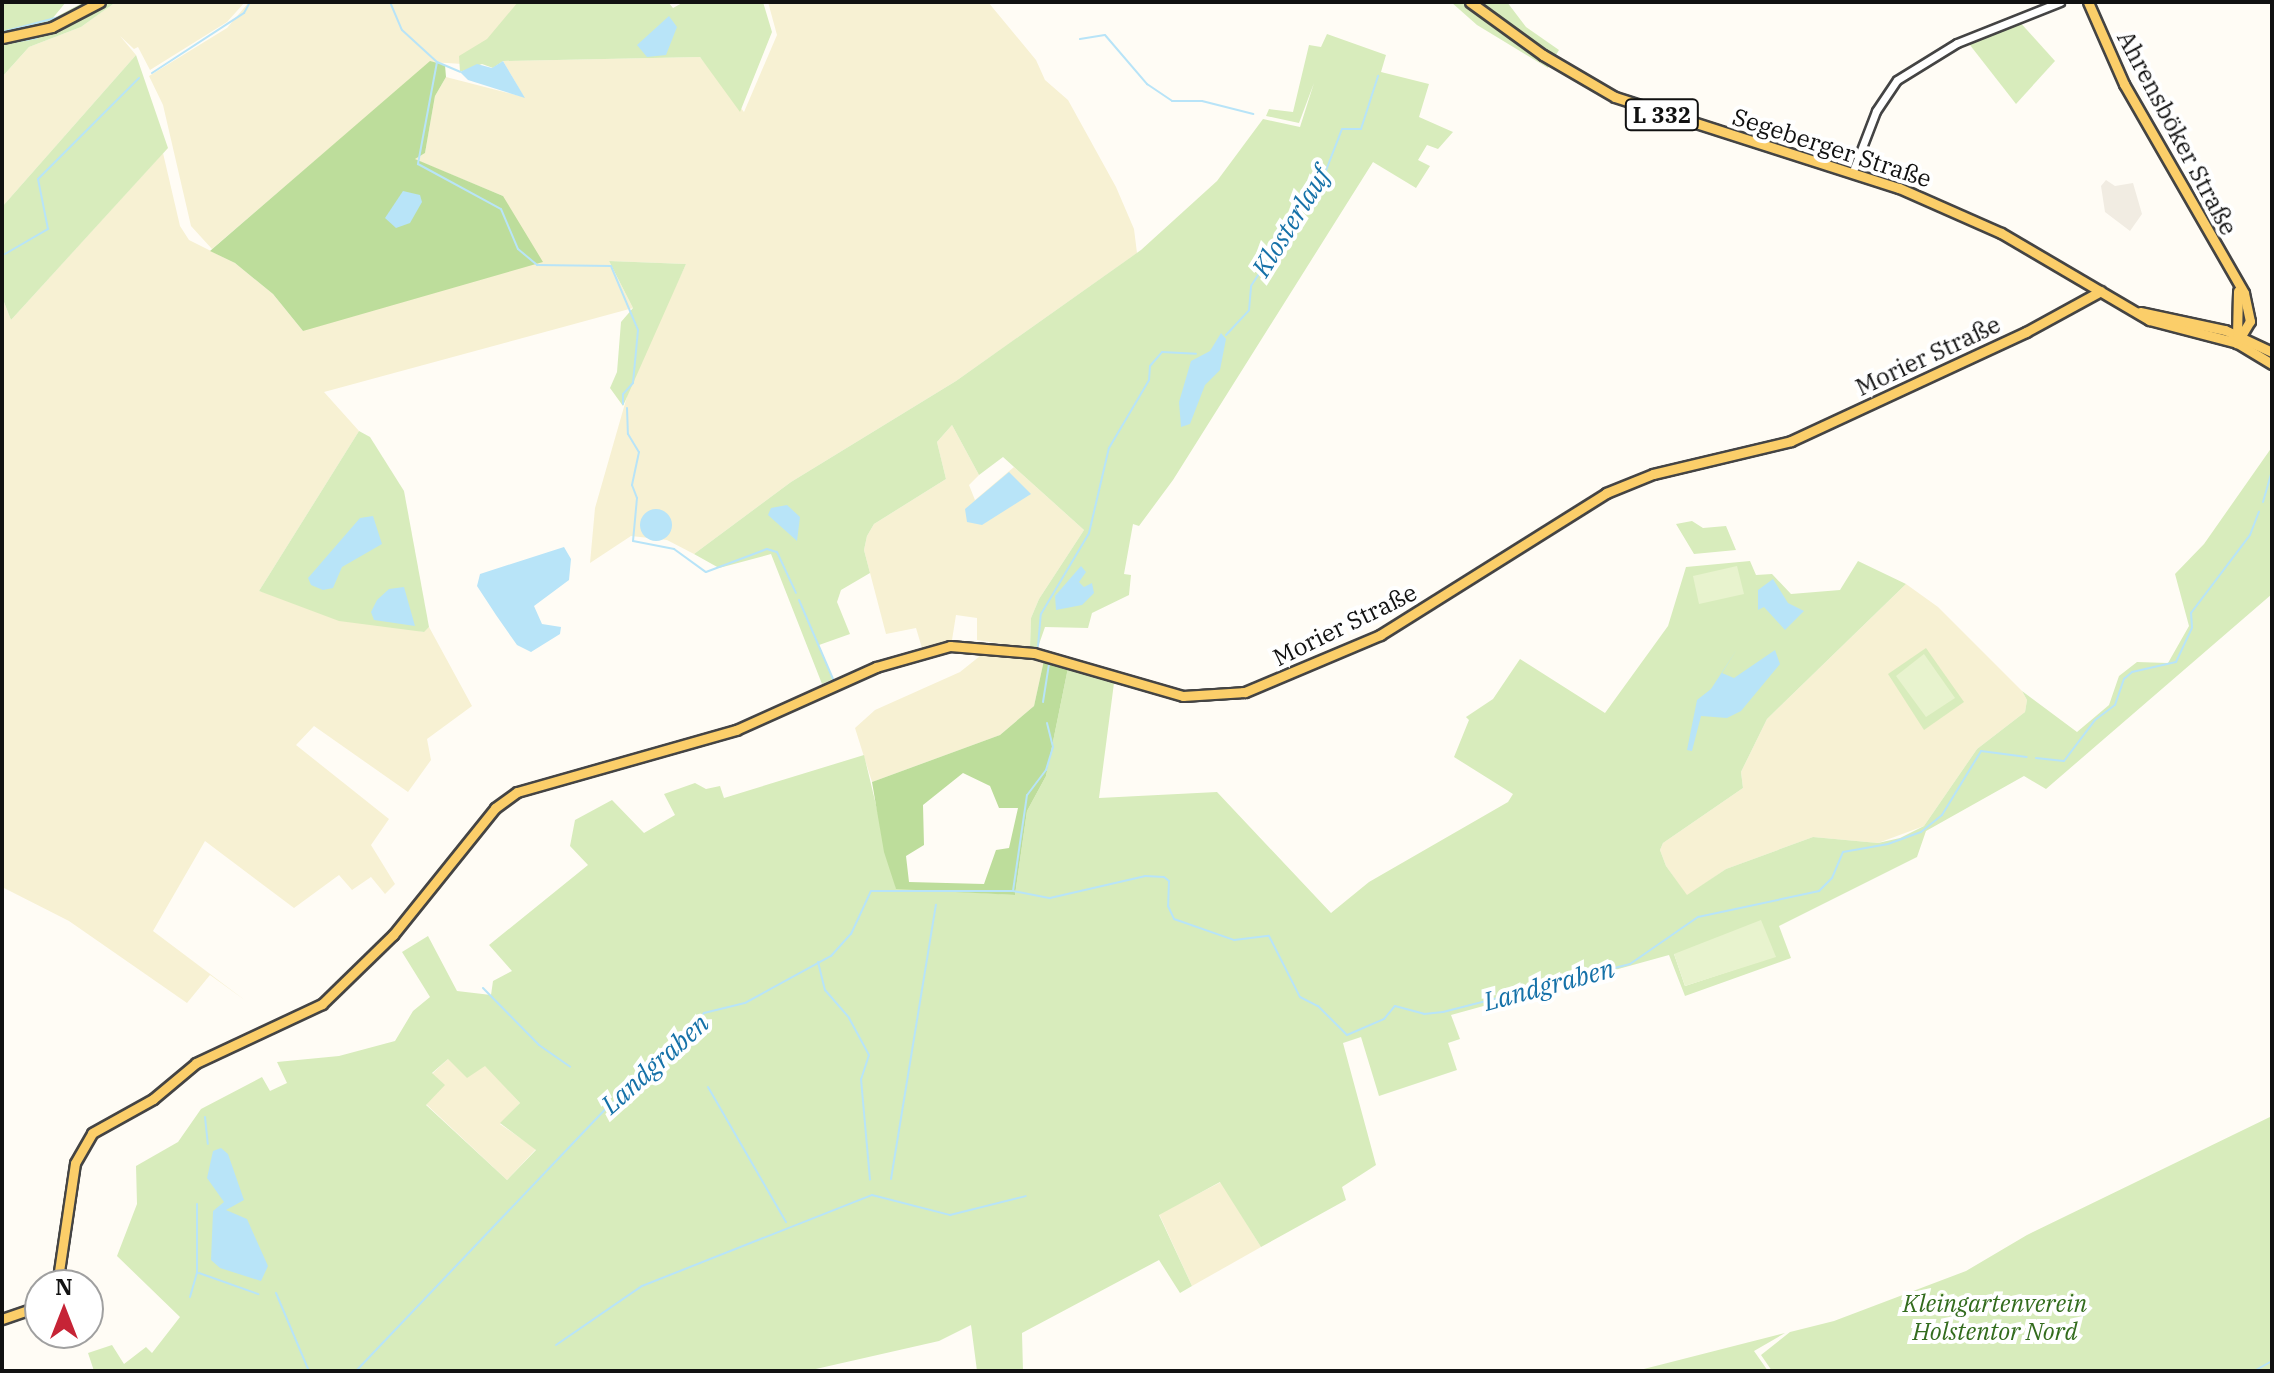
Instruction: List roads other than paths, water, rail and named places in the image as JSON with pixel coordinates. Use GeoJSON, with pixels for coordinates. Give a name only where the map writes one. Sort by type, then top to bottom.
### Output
{"type":"FeatureCollection","features":[{"type":"Feature","properties":{"kind":"main road"},"geometry":{"type":"LineString","coordinates":[[2,38],[52,27],[100,2]]}},
{"type":"Feature","properties":{"kind":"main road","name":"Segeberger Straße"},"geometry":{"type":"LineString","coordinates":[[1470,2],[1535,50],[1615,97],[1853,171],[2001,233],[2165,326],[2239,337],[2272,352]]}},
{"type":"Feature","properties":{"kind":"main road","name":"Ahrensböker Straße"},"geometry":{"type":"LineString","coordinates":[[2088,2],[2124,84],[2250,313],[2239,337]]}},
{"type":"Feature","properties":{"kind":"main road","name":"Morier Straße"},"geometry":{"type":"LineString","coordinates":[[59,1269],[75,1163],[92,1133],[153,1099],[196,1063],[322,1004],[393,935],[506,798],[609,763],[736,730],[876,667],[950,646],[1034,653],[1183,696],[1245,692],[1380,635],[1615,489],[1791,441],[2026,332],[2101,291]]}},
{"type":"Feature","properties":{"kind":"main road","name":"Segeberger Straße"},"geometry":{"type":"LineString","coordinates":[[2239,337],[2272,364]]}},
{"type":"Feature","properties":{"kind":"main road"},"geometry":{"type":"LineString","coordinates":[[2,1319],[24,1311]]}},
{"type":"Feature","properties":{"kind":"street"},"geometry":{"type":"LineString","coordinates":[[1853,171],[1876,111],[1897,80],[1957,43],[2060,2]]}},
{"type":"Feature","properties":{"kind":"water"},"geometry":{"type":"Polygon","coordinates":[[[669,16],[677,27],[666,55],[647,57],[637,45],[669,16]]]}},
{"type":"Feature","properties":{"kind":"water"},"geometry":{"type":"Polygon","coordinates":[[[503,61],[525,98],[468,80],[460,72],[477,64],[492,68],[503,61]]]}},
{"type":"Feature","properties":{"kind":"water"},"geometry":{"type":"Polygon","coordinates":[[[403,191],[420,195],[422,202],[410,223],[396,228],[385,218],[403,191]]]}},
{"type":"Feature","properties":{"kind":"water"},"geometry":{"type":"Polygon","coordinates":[[[1221,333],[1226,339],[1220,370],[1205,385],[1190,424],[1181,427],[1179,402],[1191,361],[1210,351],[1221,333]]]}},
{"type":"Feature","properties":{"kind":"water"},"geometry":{"type":"Polygon","coordinates":[[[1009,472],[1031,494],[982,525],[967,522],[965,509],[1009,472]]]}},
{"type":"Feature","properties":{"kind":"water"},"geometry":{"type":"Polygon","coordinates":[[[787,505],[800,517],[797,541],[768,515],[771,508],[787,505]]]}},
{"type":"Feature","properties":{"kind":"water"},"geometry":{"type":"Polygon","coordinates":[[[656,509],[667,514],[672,525],[667,536],[656,541],[645,536],[640,525],[645,514],[656,509]]]}},
{"type":"Feature","properties":{"kind":"water"},"geometry":{"type":"Polygon","coordinates":[[[373,516],[382,544],[342,567],[333,588],[323,590],[311,585],[308,578],[360,518],[373,516]]]}},
{"type":"Feature","properties":{"kind":"water"},"geometry":{"type":"Polygon","coordinates":[[[564,547],[571,559],[569,580],[534,606],[542,624],[561,627],[560,634],[531,652],[517,645],[477,586],[480,574],[564,547]]]}},
{"type":"Feature","properties":{"kind":"water"},"geometry":{"type":"Polygon","coordinates":[[[1081,566],[1086,572],[1079,582],[1084,587],[1092,583],[1094,593],[1082,605],[1056,610],[1055,596],[1081,566]]]}},
{"type":"Feature","properties":{"kind":"water"},"geometry":{"type":"Polygon","coordinates":[[[1773,579],[1788,603],[1804,611],[1785,630],[1764,607],[1758,610],[1758,590],[1773,579]]]}},
{"type":"Feature","properties":{"kind":"water"},"geometry":{"type":"Polygon","coordinates":[[[404,587],[415,626],[374,620],[371,612],[377,600],[389,589],[404,587]]]}},
{"type":"Feature","properties":{"kind":"water"},"geometry":{"type":"Polygon","coordinates":[[[1737,649],[1722,673],[1734,678],[1775,650],[1780,664],[1741,711],[1727,718],[1701,716],[1692,751],[1687,750],[1697,700],[1711,689],[1737,649]]]}},
{"type":"Feature","properties":{"kind":"water"},"geometry":{"type":"Polygon","coordinates":[[[221,1148],[228,1154],[244,1200],[226,1210],[247,1219],[268,1266],[261,1281],[220,1268],[211,1260],[213,1211],[224,1202],[207,1178],[213,1151],[221,1148]]]}},
{"type":"Feature","properties":{"kind":"waterway"},"geometry":{"type":"LineString","coordinates":[[45,35],[109,2]]}},
{"type":"Feature","properties":{"kind":"waterway"},"geometry":{"type":"LineString","coordinates":[[152,73],[244,13],[250,2]]}},
{"type":"Feature","properties":{"kind":"waterway"},"geometry":{"type":"LineString","coordinates":[[390,2],[402,30],[437,62],[460,72]]}},
{"type":"Feature","properties":{"kind":"waterway"},"geometry":{"type":"LineString","coordinates":[[2,32],[63,16]]}},
{"type":"Feature","properties":{"kind":"waterway"},"geometry":{"type":"LineString","coordinates":[[1080,39],[1105,35],[1147,84],[1172,101],[1202,101],[1253,114]]}},
{"type":"Feature","properties":{"kind":"waterway"},"geometry":{"type":"LineString","coordinates":[[2,44],[36,38]]}},
{"type":"Feature","properties":{"kind":"waterway"},"geometry":{"type":"LineString","coordinates":[[437,62],[418,164],[501,209],[518,249],[537,265],[611,266],[638,330],[633,383],[623,394],[623,404]]}},
{"type":"Feature","properties":{"kind":"waterway","name":"Klosterlauf"},"geometry":{"type":"LineString","coordinates":[[1226,335],[1249,310],[1251,286],[1325,173],[1342,129],[1361,129],[1378,76]]}},
{"type":"Feature","properties":{"kind":"waterway"},"geometry":{"type":"LineString","coordinates":[[5,254],[48,229],[38,179],[139,78]]}},
{"type":"Feature","properties":{"kind":"waterway","name":"Klosterlauf"},"geometry":{"type":"LineString","coordinates":[[1038,646],[1041,614],[1089,533],[1109,448],[1149,380],[1150,366],[1162,352],[1196,354]]}},
{"type":"Feature","properties":{"kind":"waterway"},"geometry":{"type":"LineString","coordinates":[[627,408],[628,434],[639,452],[632,485],[637,498],[633,541],[674,549],[706,572],[767,549],[777,552],[796,593]]}},
{"type":"Feature","properties":{"kind":"waterway","name":"Landgraben"},"geometry":{"type":"LineString","coordinates":[[2263,502],[2272,471]]}},
{"type":"Feature","properties":{"kind":"waterway","name":"Landgraben"},"geometry":{"type":"LineString","coordinates":[[2036,758],[2064,761],[2095,720],[2115,705],[2124,679],[2132,672],[2176,662],[2192,627],[2191,613],[2250,535],[2259,512]]}},
{"type":"Feature","properties":{"kind":"waterway"},"geometry":{"type":"LineString","coordinates":[[799,600],[833,679]]}},
{"type":"Feature","properties":{"kind":"waterway"},"geometry":{"type":"LineString","coordinates":[[1043,702],[1049,664]]}},
{"type":"Feature","properties":{"kind":"waterway","name":"Landgraben"},"geometry":{"type":"LineString","coordinates":[[1047,723],[1053,747],[1046,770],[1027,795],[1013,891],[1050,898],[1145,876],[1164,877],[1169,881],[1168,906],[1174,919],[1234,940],[1269,936],[1300,997],[1318,1006],[1347,1035],[1384,1019],[1395,1006],[1424,1014],[1443,1012],[1630,964],[1698,917],[1819,891],[1832,878],[1843,852],[1888,844],[1921,832],[1942,815],[1981,751],[2027,757]]}},
{"type":"Feature","properties":{"kind":"waterway","name":"Landgraben"},"geometry":{"type":"LineString","coordinates":[[356,1371],[608,1106],[637,1087],[704,1013],[745,1003],[831,956],[851,934],[871,891],[1012,891]]}},
{"type":"Feature","properties":{"kind":"waterway"},"geometry":{"type":"LineString","coordinates":[[891,1179],[936,905]]}},
{"type":"Feature","properties":{"kind":"waterway"},"geometry":{"type":"LineString","coordinates":[[818,962],[825,990],[849,1018],[869,1055],[861,1079],[870,1180]]}},
{"type":"Feature","properties":{"kind":"waterway"},"geometry":{"type":"LineString","coordinates":[[483,988],[539,1045],[570,1067]]}},
{"type":"Feature","properties":{"kind":"waterway"},"geometry":{"type":"LineString","coordinates":[[708,1087],[786,1222]]}},
{"type":"Feature","properties":{"kind":"waterway"},"geometry":{"type":"LineString","coordinates":[[205,1117],[208,1144]]}},
{"type":"Feature","properties":{"kind":"waterway"},"geometry":{"type":"LineString","coordinates":[[556,1345],[642,1286],[872,1195],[950,1215],[1026,1196]]}},
{"type":"Feature","properties":{"kind":"waterway"},"geometry":{"type":"LineString","coordinates":[[190,1297],[197,1273],[197,1204]]}},
{"type":"Feature","properties":{"kind":"waterway"},"geometry":{"type":"LineString","coordinates":[[199,1273],[258,1294]]}},
{"type":"Feature","properties":{"kind":"waterway"},"geometry":{"type":"LineString","coordinates":[[276,1293],[309,1371]]}},
{"type":"Feature","properties":{"kind":"waterway"},"geometry":{"type":"LineString","coordinates":[[2254,1371],[2272,1361]]}},
{"type":"Feature","properties":{"kind":"park label","name":"Kleingartenverein Holstentor Nord"},"geometry":{"type":"Point","coordinates":[1995,1318]}}]}
